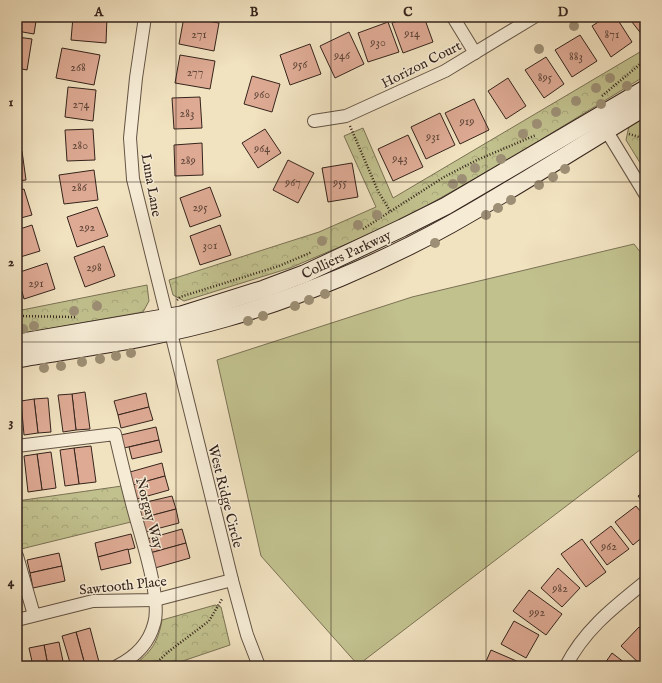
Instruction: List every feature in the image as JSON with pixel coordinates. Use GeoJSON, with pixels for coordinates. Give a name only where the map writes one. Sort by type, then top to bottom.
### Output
{"type":"FeatureCollection","features":[{"type":"Feature","properties":{"kind":"street","name":"Luna Lane"},"geometry":{"type":"LineString","coordinates":[[145,17],[136,78],[130,145],[133,179],[168,325]]}},
{"type":"Feature","properties":{"kind":"street"},"geometry":{"type":"LineString","coordinates":[[453,17],[475,53]]}},
{"type":"Feature","properties":{"kind":"street","name":"Horizon Court"},"geometry":{"type":"LineString","coordinates":[[314,121],[346,116],[445,71],[534,17]]}},
{"type":"Feature","properties":{"kind":"street","name":"Colliers Parkway"},"geometry":{"type":"LineString","coordinates":[[17,343],[227,318],[276,302],[382,258],[449,225],[602,124],[645,89]]}},
{"type":"Feature","properties":{"kind":"street","name":"Colliers Parkway"},"geometry":{"type":"LineString","coordinates":[[602,124],[645,107]]}},
{"type":"Feature","properties":{"kind":"street"},"geometry":{"type":"LineString","coordinates":[[602,124],[645,194]]}},
{"type":"Feature","properties":{"kind":"street","name":"Colliers Parkway"},"geometry":{"type":"LineString","coordinates":[[17,359],[83,349],[168,325]]}},
{"type":"Feature","properties":{"kind":"street","name":"West Ridge Circle"},"geometry":{"type":"LineString","coordinates":[[168,325],[232,580],[247,635],[259,666]]}},
{"type":"Feature","properties":{"kind":"street","name":"Norgay Way"},"geometry":{"type":"LineString","coordinates":[[17,446],[114,434],[150,568],[155,600],[155,623],[146,643],[130,659],[117,666]]}},
{"type":"Feature","properties":{"kind":"street"},"geometry":{"type":"LineString","coordinates":[[17,556],[34,615]]}},
{"type":"Feature","properties":{"kind":"street","name":"Sawtooth Place"},"geometry":{"type":"LineString","coordinates":[[17,620],[93,601],[155,600],[232,580]]}},
{"type":"Feature","properties":{"kind":"street"},"geometry":{"type":"LineString","coordinates":[[566,666],[572,654],[603,616],[645,582]]}},
{"type":"Feature","properties":{"kind":"path"},"geometry":{"type":"LineString","coordinates":[[596,100],[645,60]]}},
{"type":"Feature","properties":{"kind":"path"},"geometry":{"type":"LineString","coordinates":[[352,131],[378,191],[390,211]]}},
{"type":"Feature","properties":{"kind":"path"},"geometry":{"type":"LineString","coordinates":[[362,230],[444,177],[477,160],[542,131]]}},
{"type":"Feature","properties":{"kind":"path"},"geometry":{"type":"LineString","coordinates":[[626,133],[639,137],[645,143]]}},
{"type":"Feature","properties":{"kind":"path"},"geometry":{"type":"LineString","coordinates":[[177,300],[180,297],[279,266],[313,252]]}},
{"type":"Feature","properties":{"kind":"path"},"geometry":{"type":"LineString","coordinates":[[17,316],[61,318],[82,316]]}},
{"type":"Feature","properties":{"kind":"path"},"geometry":{"type":"LineString","coordinates":[[153,666],[168,652],[209,621],[222,599]]}},
{"type":"Feature","properties":{"kind":"path"},"geometry":{"type":"LineString","coordinates":[[402,666],[408,664],[419,664],[423,666]]}},
{"type":"Feature","properties":{"kind":"green space"},"geometry":{"type":"Polygon","coordinates":[[[645,49],[645,76],[506,161],[396,223],[290,268],[184,301],[173,295],[169,280],[319,232],[376,207],[344,136],[363,128],[393,198],[645,49]]]}},
{"type":"Feature","properties":{"kind":"green space"},"geometry":{"type":"Polygon","coordinates":[[[645,117],[645,171],[626,140],[629,126],[645,117]]]}},
{"type":"Feature","properties":{"kind":"green space"},"geometry":{"type":"Polygon","coordinates":[[[634,244],[645,258],[645,446],[358,665],[261,556],[217,360],[412,297],[634,244]]]}},
{"type":"Feature","properties":{"kind":"green space"},"geometry":{"type":"Polygon","coordinates":[[[147,285],[149,301],[143,312],[17,334],[17,311],[147,285]]]}},
{"type":"Feature","properties":{"kind":"green space"},"geometry":{"type":"Polygon","coordinates":[[[122,486],[131,522],[17,550],[17,501],[122,486]]]}},
{"type":"Feature","properties":{"kind":"green space"},"geometry":{"type":"Polygon","coordinates":[[[215,605],[221,607],[230,645],[168,666],[133,666],[145,656],[153,646],[162,620],[215,605]]]}},
{"type":"Feature","properties":{"kind":"building"},"geometry":{"type":"Polygon","coordinates":[[[17,17],[27,17],[26,19],[36,21],[34,34],[17,31],[17,17]]]}},
{"type":"Feature","properties":{"kind":"building"},"geometry":{"type":"Polygon","coordinates":[[[73,17],[107,17],[106,43],[71,40],[73,17]]]}},
{"type":"Feature","properties":{"kind":"building"},"geometry":{"type":"Polygon","coordinates":[[[184,17],[219,23],[214,51],[179,44],[184,17]]]}},
{"type":"Feature","properties":{"kind":"building"},"geometry":{"type":"Polygon","coordinates":[[[410,17],[424,17],[433,42],[403,53],[392,23],[410,17]]]}},
{"type":"Feature","properties":{"kind":"building"},"geometry":{"type":"Polygon","coordinates":[[[606,17],[616,17],[632,42],[611,57],[592,26],[606,17]]]}},
{"type":"Feature","properties":{"kind":"building"},"geometry":{"type":"Polygon","coordinates":[[[628,17],[645,17],[645,35],[643,36],[628,17]]]}},
{"type":"Feature","properties":{"kind":"building"},"geometry":{"type":"Polygon","coordinates":[[[388,22],[399,52],[368,62],[358,33],[388,22]]]}},
{"type":"Feature","properties":{"kind":"building"},"geometry":{"type":"Polygon","coordinates":[[[349,32],[364,64],[335,78],[320,46],[349,32]]]}},
{"type":"Feature","properties":{"kind":"building"},"geometry":{"type":"Polygon","coordinates":[[[580,35],[597,61],[572,77],[555,50],[580,35]]]}},
{"type":"Feature","properties":{"kind":"building"},"geometry":{"type":"Polygon","coordinates":[[[17,37],[32,39],[27,70],[17,68],[17,37]]]}},
{"type":"Feature","properties":{"kind":"building"},"geometry":{"type":"Polygon","coordinates":[[[310,44],[321,74],[290,85],[280,55],[310,44]]]}},
{"type":"Feature","properties":{"kind":"building"},"geometry":{"type":"Polygon","coordinates":[[[62,48],[100,55],[94,85],[56,78],[62,48]]]}},
{"type":"Feature","properties":{"kind":"building"},"geometry":{"type":"Polygon","coordinates":[[[180,55],[215,61],[210,89],[175,83],[180,55]]]}},
{"type":"Feature","properties":{"kind":"building"},"geometry":{"type":"Polygon","coordinates":[[[546,57],[564,84],[544,98],[525,70],[546,57]]]}},
{"type":"Feature","properties":{"kind":"building"},"geometry":{"type":"Polygon","coordinates":[[[252,76],[280,84],[272,112],[244,104],[252,76]]]}},
{"type":"Feature","properties":{"kind":"building"},"geometry":{"type":"Polygon","coordinates":[[[508,78],[526,106],[506,119],[488,91],[508,78]]]}},
{"type":"Feature","properties":{"kind":"building"},"geometry":{"type":"Polygon","coordinates":[[[68,87],[96,90],[93,121],[65,117],[68,87]]]}},
{"type":"Feature","properties":{"kind":"building"},"geometry":{"type":"Polygon","coordinates":[[[200,97],[202,128],[174,129],[172,98],[200,97]]]}},
{"type":"Feature","properties":{"kind":"building"},"geometry":{"type":"Polygon","coordinates":[[[474,99],[489,130],[460,144],[445,113],[474,99]]]}},
{"type":"Feature","properties":{"kind":"building"},"geometry":{"type":"Polygon","coordinates":[[[440,113],[455,145],[426,159],[411,127],[440,113]]]}},
{"type":"Feature","properties":{"kind":"building"},"geometry":{"type":"Polygon","coordinates":[[[93,129],[95,160],[67,161],[65,130],[93,129]]]}},
{"type":"Feature","properties":{"kind":"building"},"geometry":{"type":"Polygon","coordinates":[[[265,129],[281,153],[258,168],[242,143],[265,129]]]}},
{"type":"Feature","properties":{"kind":"building"},"geometry":{"type":"Polygon","coordinates":[[[408,135],[423,167],[393,181],[378,149],[408,135]]]}},
{"type":"Feature","properties":{"kind":"building"},"geometry":{"type":"Polygon","coordinates":[[[202,143],[203,175],[175,176],[174,145],[202,143]]]}},
{"type":"Feature","properties":{"kind":"building"},"geometry":{"type":"Polygon","coordinates":[[[17,151],[22,151],[26,180],[17,181],[17,151]]]}},
{"type":"Feature","properties":{"kind":"building"},"geometry":{"type":"Polygon","coordinates":[[[288,160],[314,173],[298,203],[273,190],[288,160]]]}},
{"type":"Feature","properties":{"kind":"building"},"geometry":{"type":"Polygon","coordinates":[[[352,163],[358,197],[328,202],[322,168],[352,163]]]}},
{"type":"Feature","properties":{"kind":"building"},"geometry":{"type":"Polygon","coordinates":[[[94,170],[98,200],[64,204],[59,175],[94,170]]]}},
{"type":"Feature","properties":{"kind":"building"},"geometry":{"type":"Polygon","coordinates":[[[210,187],[221,216],[190,227],[180,198],[210,187]]]}},
{"type":"Feature","properties":{"kind":"building"},"geometry":{"type":"Polygon","coordinates":[[[24,189],[32,215],[17,219],[17,191],[24,189]]]}},
{"type":"Feature","properties":{"kind":"building"},"geometry":{"type":"Polygon","coordinates":[[[97,207],[108,236],[77,247],[67,217],[97,207]]]}},
{"type":"Feature","properties":{"kind":"building"},"geometry":{"type":"Polygon","coordinates":[[[32,225],[40,251],[17,258],[17,230],[32,225]]]}},
{"type":"Feature","properties":{"kind":"building"},"geometry":{"type":"Polygon","coordinates":[[[220,225],[231,255],[200,265],[190,236],[220,225]]]}},
{"type":"Feature","properties":{"kind":"building"},"geometry":{"type":"Polygon","coordinates":[[[104,246],[115,276],[85,287],[74,257],[104,246]]]}},
{"type":"Feature","properties":{"kind":"building"},"geometry":{"type":"Polygon","coordinates":[[[47,263],[55,289],[24,299],[17,273],[47,263]]]}},
{"type":"Feature","properties":{"kind":"building"},"geometry":{"type":"Polygon","coordinates":[[[85,392],[90,429],[76,430],[72,394],[85,392]]]}},
{"type":"Feature","properties":{"kind":"building"},"geometry":{"type":"Polygon","coordinates":[[[146,393],[149,407],[118,415],[114,401],[146,393]]]}},
{"type":"Feature","properties":{"kind":"building"},"geometry":{"type":"Polygon","coordinates":[[[72,394],[76,430],[63,432],[58,395],[72,394]]]}},
{"type":"Feature","properties":{"kind":"building"},"geometry":{"type":"Polygon","coordinates":[[[48,398],[51,432],[38,433],[34,399],[48,398]]]}},
{"type":"Feature","properties":{"kind":"building"},"geometry":{"type":"Polygon","coordinates":[[[34,399],[38,433],[24,435],[21,401],[34,399]]]}},
{"type":"Feature","properties":{"kind":"building"},"geometry":{"type":"Polygon","coordinates":[[[149,407],[153,420],[121,428],[118,415],[149,407]]]}},
{"type":"Feature","properties":{"kind":"building"},"geometry":{"type":"Polygon","coordinates":[[[156,427],[159,440],[124,448],[121,435],[156,427]]]}},
{"type":"Feature","properties":{"kind":"building"},"geometry":{"type":"Polygon","coordinates":[[[159,440],[162,452],[132,459],[129,447],[159,440]]]}},
{"type":"Feature","properties":{"kind":"building"},"geometry":{"type":"Polygon","coordinates":[[[91,446],[96,482],[79,484],[74,448],[91,446]]]}},
{"type":"Feature","properties":{"kind":"building"},"geometry":{"type":"Polygon","coordinates":[[[74,448],[79,484],[65,486],[60,450],[74,448]]]}},
{"type":"Feature","properties":{"kind":"building"},"geometry":{"type":"Polygon","coordinates":[[[51,452],[56,488],[42,490],[37,454],[51,452]]]}},
{"type":"Feature","properties":{"kind":"building"},"geometry":{"type":"Polygon","coordinates":[[[37,454],[42,490],[28,492],[24,456],[37,454]]]}},
{"type":"Feature","properties":{"kind":"building"},"geometry":{"type":"Polygon","coordinates":[[[162,463],[165,476],[133,485],[130,472],[162,463]]]}},
{"type":"Feature","properties":{"kind":"building"},"geometry":{"type":"Polygon","coordinates":[[[165,476],[169,490],[137,499],[133,485],[165,476]]]}},
{"type":"Feature","properties":{"kind":"building"},"geometry":{"type":"Polygon","coordinates":[[[645,491],[645,505],[638,496],[645,491]]]}},
{"type":"Feature","properties":{"kind":"building"},"geometry":{"type":"Polygon","coordinates":[[[172,496],[176,509],[142,518],[138,504],[172,496]]]}},
{"type":"Feature","properties":{"kind":"building"},"geometry":{"type":"Polygon","coordinates":[[[636,506],[645,517],[645,535],[633,545],[615,522],[636,506]]]}},
{"type":"Feature","properties":{"kind":"building"},"geometry":{"type":"Polygon","coordinates":[[[176,509],[179,523],[145,532],[142,518],[176,509]]]}},
{"type":"Feature","properties":{"kind":"building"},"geometry":{"type":"Polygon","coordinates":[[[611,526],[629,549],[607,565],[590,542],[611,526]]]}},
{"type":"Feature","properties":{"kind":"building"},"geometry":{"type":"Polygon","coordinates":[[[182,529],[186,543],[150,553],[147,539],[182,529]]]}},
{"type":"Feature","properties":{"kind":"building"},"geometry":{"type":"Polygon","coordinates":[[[131,534],[135,548],[98,557],[95,543],[131,534]]]}},
{"type":"Feature","properties":{"kind":"building"},"geometry":{"type":"Polygon","coordinates":[[[582,539],[606,572],[586,587],[561,554],[582,539]]]}},
{"type":"Feature","properties":{"kind":"building"},"geometry":{"type":"Polygon","coordinates":[[[186,543],[190,558],[155,568],[150,553],[186,543]]]}},
{"type":"Feature","properties":{"kind":"building"},"geometry":{"type":"Polygon","coordinates":[[[128,549],[131,563],[101,570],[98,557],[128,549]]]}},
{"type":"Feature","properties":{"kind":"building"},"geometry":{"type":"Polygon","coordinates":[[[59,553],[62,566],[30,573],[27,560],[59,553]]]}},
{"type":"Feature","properties":{"kind":"building"},"geometry":{"type":"Polygon","coordinates":[[[62,566],[65,581],[33,588],[30,573],[62,566]]]}},
{"type":"Feature","properties":{"kind":"building"},"geometry":{"type":"Polygon","coordinates":[[[558,568],[580,588],[562,607],[541,588],[558,568]]]}},
{"type":"Feature","properties":{"kind":"building"},"geometry":{"type":"Polygon","coordinates":[[[529,590],[562,614],[546,635],[513,611],[529,590]]]}},
{"type":"Feature","properties":{"kind":"building"},"geometry":{"type":"Polygon","coordinates":[[[514,621],[539,635],[526,658],[501,644],[514,621]]]}},
{"type":"Feature","properties":{"kind":"building"},"geometry":{"type":"Polygon","coordinates":[[[639,627],[645,632],[645,663],[642,666],[621,646],[639,627]]]}},
{"type":"Feature","properties":{"kind":"building"},"geometry":{"type":"Polygon","coordinates":[[[90,628],[99,662],[85,665],[76,632],[90,628]]]}},
{"type":"Feature","properties":{"kind":"building"},"geometry":{"type":"Polygon","coordinates":[[[76,632],[85,665],[83,666],[71,666],[62,636],[76,632]]]}},
{"type":"Feature","properties":{"kind":"building"},"geometry":{"type":"Polygon","coordinates":[[[59,642],[64,666],[48,666],[44,645],[59,642]]]}},
{"type":"Feature","properties":{"kind":"building"},"geometry":{"type":"Polygon","coordinates":[[[44,645],[48,666],[33,666],[29,648],[44,645]]]}},
{"type":"Feature","properties":{"kind":"building"},"geometry":{"type":"Polygon","coordinates":[[[17,649],[20,649],[22,666],[17,666],[17,649]]]}},
{"type":"Feature","properties":{"kind":"building"},"geometry":{"type":"Polygon","coordinates":[[[491,650],[528,666],[484,666],[491,650]]]}},
{"type":"Feature","properties":{"kind":"building"},"geometry":{"type":"Polygon","coordinates":[[[612,653],[629,666],[603,666],[612,653]]]}}]}
